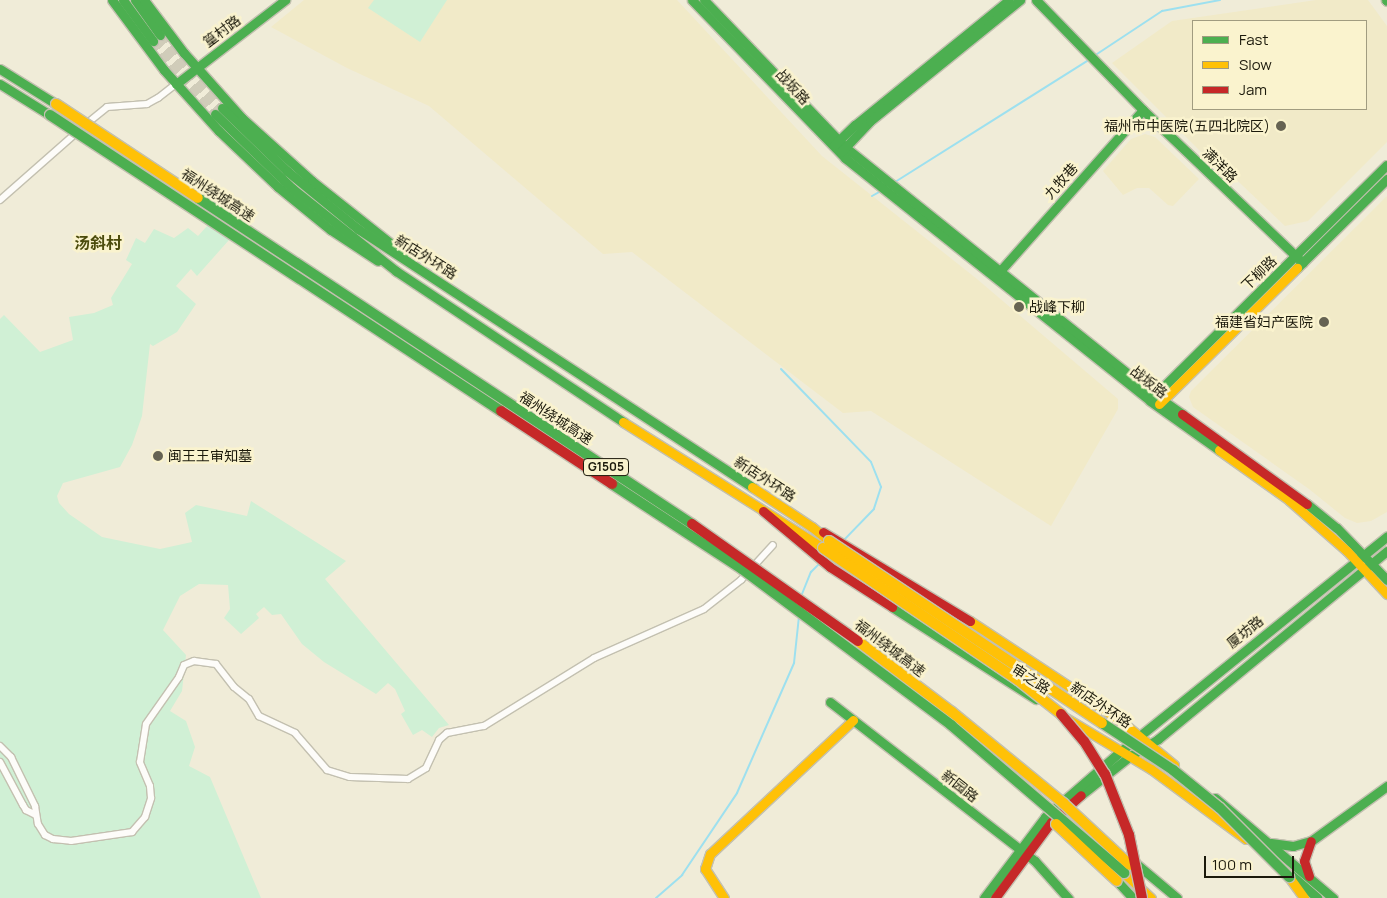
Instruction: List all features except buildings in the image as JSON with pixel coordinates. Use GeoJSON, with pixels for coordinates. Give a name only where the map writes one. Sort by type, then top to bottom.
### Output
{"type":"FeatureCollection","features":[{"type":"Feature","properties":{"kind":"main road"},"geometry":{"type":"LineString","coordinates":[[112,0],[176,84],[219,131],[278,187],[331,230],[374,259],[396,271]]}},
{"type":"Feature","properties":{"kind":"main road"},"geometry":{"type":"LineString","coordinates":[[123,0],[157,38],[135,0]]}},
{"type":"Feature","properties":{"kind":"main road"},"geometry":{"type":"LineString","coordinates":[[144,0],[196,68],[231,106],[292,164],[423,270]]}},
{"type":"Feature","properties":{"kind":"main road","name":"篁村路"},"geometry":{"type":"LineString","coordinates":[[176,84],[285,0]]}},
{"type":"Feature","properties":{"kind":"main road","name":"战坂路"},"geometry":{"type":"LineString","coordinates":[[692,0],[839,148],[1156,400],[1287,487],[1337,528],[1360,557],[1387,580]]}},
{"type":"Feature","properties":{"kind":"main road","name":"战坂路"},"geometry":{"type":"LineString","coordinates":[[704,0],[839,148]]}},
{"type":"Feature","properties":{"kind":"main road"},"geometry":{"type":"LineString","coordinates":[[839,148],[1009,0]]}},
{"type":"Feature","properties":{"kind":"main road"},"geometry":{"type":"LineString","coordinates":[[839,148],[1020,0]]}},
{"type":"Feature","properties":{"kind":"main road","name":"满洋路"},"geometry":{"type":"LineString","coordinates":[[1036,0],[1143,110],[1300,260]]}},
{"type":"Feature","properties":{"kind":"main road","name":"福州绕城高速"},"geometry":{"type":"LineString","coordinates":[[0,69],[56,104],[740,556],[836,624],[952,712],[1063,802],[1151,898]]}},
{"type":"Feature","properties":{"kind":"main road","name":"福州绕城高速"},"geometry":{"type":"LineString","coordinates":[[0,84],[742,569],[951,726],[1126,870],[1173,897]]}},
{"type":"Feature","properties":{"kind":"main road","name":"九牧巷"},"geometry":{"type":"LineString","coordinates":[[1000,271],[1143,110]]}},
{"type":"Feature","properties":{"kind":"main road","name":"新店外环路"},"geometry":{"type":"LineString","coordinates":[[1142,898],[1129,836],[1105,774],[1084,741],[1055,708],[828,542],[812,527],[423,270],[378,243],[307,188],[219,111],[293,189],[396,271],[668,452],[754,503],[828,542],[1173,770],[1220,808],[1289,877],[1305,898]]}},
{"type":"Feature","properties":{"kind":"main road","name":"下柳路"},"geometry":{"type":"LineString","coordinates":[[1300,260],[1387,165]]}},
{"type":"Feature","properties":{"kind":"main road","name":"下柳路"},"geometry":{"type":"LineString","coordinates":[[1156,400],[1300,260],[1387,179]]}},
{"type":"Feature","properties":{"kind":"main road","name":"战坂路"},"geometry":{"type":"LineString","coordinates":[[894,193],[1000,271],[1156,400]]}},
{"type":"Feature","properties":{"kind":"main road","name":"审之路"},"geometry":{"type":"LineString","coordinates":[[754,503],[776,524],[830,567],[1126,754],[1271,857],[1317,898]]}},
{"type":"Feature","properties":{"kind":"main road","name":"厦坊路"},"geometry":{"type":"LineString","coordinates":[[1126,754],[1138,738],[1387,536]]}},
{"type":"Feature","properties":{"kind":"main road","name":"审之路"},"geometry":{"type":"LineString","coordinates":[[828,542],[848,547],[939,601],[1117,718],[1138,738],[1270,843],[1333,898]]}},
{"type":"Feature","properties":{"kind":"main road","name":"厦坊路"},"geometry":{"type":"LineString","coordinates":[[1126,754],[1158,739],[1387,551]]}},
{"type":"Feature","properties":{"kind":"main road","name":"战坂路"},"geometry":{"type":"LineString","coordinates":[[1369,566],[1387,594]]}},
{"type":"Feature","properties":{"kind":"main road","name":"新园路"},"geometry":{"type":"LineString","coordinates":[[830,702],[1042,868],[1068,898]]}},
{"type":"Feature","properties":{"kind":"main road"},"geometry":{"type":"LineString","coordinates":[[724,898],[705,869],[710,854],[853,720]]}},
{"type":"Feature","properties":{"kind":"main road"},"geometry":{"type":"LineString","coordinates":[[984,898],[1022,852],[1064,810],[1126,754]]}},
{"type":"Feature","properties":{"kind":"main road"},"geometry":{"type":"LineString","coordinates":[[1270,843],[1293,846],[1311,841],[1387,786]]}},
{"type":"Feature","properties":{"kind":"main road"},"geometry":{"type":"LineString","coordinates":[[1310,878],[1304,861],[1311,841]]}},
{"type":"Feature","properties":{"kind":"main road"},"geometry":{"type":"LineString","coordinates":[[995,898],[1022,852]]}},
{"type":"Feature","properties":{"kind":"main road"},"geometry":{"type":"LineString","coordinates":[[1126,870],[1133,898]]}},
{"type":"Feature","properties":{"kind":"street"},"geometry":{"type":"LineString","coordinates":[[0,200],[103,110],[110,106],[146,104],[158,98],[176,84]]}},
{"type":"Feature","properties":{"kind":"street"},"geometry":{"type":"LineString","coordinates":[[0,746],[11,757],[34,806],[42,832],[49,838],[79,840],[125,834],[139,826],[147,813],[151,794],[140,762],[146,724],[179,677],[184,665],[194,661],[216,664],[234,687],[249,699],[259,716],[295,733],[327,770],[350,776],[399,780],[413,777],[426,768],[439,740],[445,735],[484,726],[594,658],[704,609],[741,580],[772,545]]}},
{"type":"Feature","properties":{"kind":"street"},"geometry":{"type":"LineString","coordinates":[[0,762],[26,810],[36,815]]}},
{"type":"Feature","properties":{"kind":"shaded area"},"geometry":{"type":"Polygon","coordinates":[[[304,0],[677,0],[822,156],[977,279],[1118,399],[1118,409],[1051,526],[871,411],[843,413],[632,252],[603,254],[429,106],[347,68],[271,27],[304,0]]]}},
{"type":"Feature","properties":{"kind":"shaded area","name":"福州市中医院(五四北院区)"},"geometry":{"type":"Polygon","coordinates":[[[1316,0],[1368,0],[1387,26],[1387,142],[1308,221],[1285,226],[1222,166],[1201,152],[1112,63],[1172,21],[1316,0]]]}},
{"type":"Feature","properties":{"kind":"shaded area"},"geometry":{"type":"Polygon","coordinates":[[[1145,134],[1155,137],[1199,179],[1173,206],[1168,205],[1149,188],[1137,188],[1123,195],[1103,171],[1131,139],[1145,134]]]}},
{"type":"Feature","properties":{"kind":"shaded area","name":"福建省妇产医院"},"geometry":{"type":"Polygon","coordinates":[[[1387,196],[1387,512],[1371,521],[1357,523],[1345,518],[1309,489],[1193,407],[1189,397],[1191,391],[1387,196]]]}},
{"type":"Feature","properties":{"kind":"green space"},"geometry":{"type":"Polygon","coordinates":[[[374,0],[447,0],[420,42],[368,8],[374,0]]]}},
{"type":"Feature","properties":{"kind":"green space"},"geometry":{"type":"Polygon","coordinates":[[[208,225],[229,240],[197,276],[191,269],[176,286],[196,304],[177,332],[153,346],[150,344],[142,416],[132,445],[120,467],[63,483],[57,496],[59,503],[69,514],[102,537],[160,549],[192,542],[185,513],[196,505],[247,516],[251,501],[346,561],[325,579],[449,725],[439,728],[432,737],[422,730],[413,735],[401,714],[405,711],[395,689],[388,683],[376,694],[324,662],[302,644],[281,614],[272,615],[264,607],[256,614],[259,618],[241,634],[224,618],[230,609],[228,585],[199,584],[180,596],[163,630],[186,655],[182,691],[170,711],[186,721],[195,747],[189,766],[210,777],[261,898],[0,898],[0,319],[4,315],[40,352],[73,340],[69,317],[94,313],[113,305],[111,298],[132,264],[126,260],[136,238],[145,243],[154,229],[174,238],[188,228],[198,236],[208,225]]]}},
{"type":"Feature","properties":{"kind":"waterway"},"geometry":{"type":"LineString","coordinates":[[1094,56],[1162,11],[1220,0]]}},
{"type":"Feature","properties":{"kind":"waterway"},"geometry":{"type":"LineString","coordinates":[[895,182],[1090,59]]}},
{"type":"Feature","properties":{"kind":"waterway"},"geometry":{"type":"LineString","coordinates":[[872,196],[881,191]]}},
{"type":"Feature","properties":{"kind":"waterway"},"geometry":{"type":"LineString","coordinates":[[781,369],[871,462],[881,487],[874,509],[844,540]]}},
{"type":"Feature","properties":{"kind":"waterway"},"geometry":{"type":"LineString","coordinates":[[802,594],[811,572],[821,562]]}},
{"type":"Feature","properties":{"kind":"waterway"},"geometry":{"type":"LineString","coordinates":[[656,898],[682,875],[737,793],[794,663],[799,616]]}},
{"type":"Feature","properties":{"kind":"tunnel"},"geometry":{"type":"LineString","coordinates":[[160,35],[222,108]]}},
{"type":"Feature","properties":{"kind":"tunnel"},"geometry":{"type":"LineString","coordinates":[[153,41],[215,114]]}},
{"type":"Feature","properties":{"kind":"traffic: fast"},"geometry":{"type":"LineString","coordinates":[[112,0],[164,70],[219,131],[278,187],[331,230],[378,261]]}},
{"type":"Feature","properties":{"kind":"traffic: fast"},"geometry":{"type":"LineString","coordinates":[[123,0],[153,41]]}},
{"type":"Feature","properties":{"kind":"traffic: fast"},"geometry":{"type":"LineString","coordinates":[[135,0],[160,35]]}},
{"type":"Feature","properties":{"kind":"traffic: fast"},"geometry":{"type":"LineString","coordinates":[[144,0],[184,53],[242,118],[312,181],[404,254]]}},
{"type":"Feature","properties":{"kind":"traffic: fast"},"geometry":{"type":"LineString","coordinates":[[176,84],[285,0]]}},
{"type":"Feature","properties":{"kind":"traffic: fast"},"geometry":{"type":"LineString","coordinates":[[692,0],[845,158],[1150,401],[1219,450]]}},
{"type":"Feature","properties":{"kind":"traffic: fast"},"geometry":{"type":"LineString","coordinates":[[704,0],[845,147],[1155,395],[1182,414]]}},
{"type":"Feature","properties":{"kind":"traffic: fast"},"geometry":{"type":"LineString","coordinates":[[834,145],[855,125],[1009,0]]}},
{"type":"Feature","properties":{"kind":"traffic: fast"},"geometry":{"type":"LineString","coordinates":[[841,152],[870,121],[1020,0]]}},
{"type":"Feature","properties":{"kind":"traffic: fast"},"geometry":{"type":"LineString","coordinates":[[1036,0],[1143,110],[1303,263]]}},
{"type":"Feature","properties":{"kind":"traffic: fast"},"geometry":{"type":"LineString","coordinates":[[0,69],[56,104]]}},
{"type":"Feature","properties":{"kind":"traffic: fast"},"geometry":{"type":"LineString","coordinates":[[0,84],[50,115]]}},
{"type":"Feature","properties":{"kind":"traffic: fast"},"geometry":{"type":"LineString","coordinates":[[222,108],[287,171],[358,229],[752,487]]}},
{"type":"Feature","properties":{"kind":"traffic: fast"},"geometry":{"type":"LineString","coordinates":[[1000,271],[1143,110]]}},
{"type":"Feature","properties":{"kind":"traffic: fast"},"geometry":{"type":"LineString","coordinates":[[215,114],[293,189],[396,271],[623,422]]}},
{"type":"Feature","properties":{"kind":"traffic: fast"},"geometry":{"type":"LineString","coordinates":[[50,115],[501,411]]}},
{"type":"Feature","properties":{"kind":"traffic: fast"},"geometry":{"type":"LineString","coordinates":[[1151,399],[1387,165]]}},
{"type":"Feature","properties":{"kind":"traffic: fast"},"geometry":{"type":"LineString","coordinates":[[1297,268],[1387,179]]}},
{"type":"Feature","properties":{"kind":"traffic: fast"},"geometry":{"type":"LineString","coordinates":[[198,198],[692,524]]}},
{"type":"Feature","properties":{"kind":"traffic: fast"},"geometry":{"type":"LineString","coordinates":[[612,484],[742,569],[951,725],[1124,873]]}},
{"type":"Feature","properties":{"kind":"traffic: fast"},"geometry":{"type":"LineString","coordinates":[[1307,504],[1337,528],[1387,580]]}},
{"type":"Feature","properties":{"kind":"traffic: fast"},"geometry":{"type":"LineString","coordinates":[[1121,751],[1387,536]]}},
{"type":"Feature","properties":{"kind":"traffic: fast"},"geometry":{"type":"LineString","coordinates":[[1130,756],[1158,739],[1387,551]]}},
{"type":"Feature","properties":{"kind":"traffic: fast"},"geometry":{"type":"LineString","coordinates":[[892,607],[1036,699]]}},
{"type":"Feature","properties":{"kind":"traffic: fast"},"geometry":{"type":"LineString","coordinates":[[830,702],[1035,861],[1068,898]]}},
{"type":"Feature","properties":{"kind":"traffic: fast"},"geometry":{"type":"LineString","coordinates":[[1102,723],[1173,770],[1220,808],[1289,877]]}},
{"type":"Feature","properties":{"kind":"traffic: fast"},"geometry":{"type":"LineString","coordinates":[[984,898],[1045,817],[1121,751]]}},
{"type":"Feature","properties":{"kind":"traffic: fast"},"geometry":{"type":"LineString","coordinates":[[1081,795],[1130,756]]}},
{"type":"Feature","properties":{"kind":"traffic: fast"},"geometry":{"type":"LineString","coordinates":[[1271,843],[1293,846],[1311,841],[1387,786]]}},
{"type":"Feature","properties":{"kind":"traffic: fast"},"geometry":{"type":"LineString","coordinates":[[1215,798],[1333,898]]}},
{"type":"Feature","properties":{"kind":"traffic: fast"},"geometry":{"type":"LineString","coordinates":[[1134,862],[1177,898]]}},
{"type":"Feature","properties":{"kind":"traffic: fast"},"geometry":{"type":"LineString","coordinates":[[1291,875],[1317,898]]}},
{"type":"Feature","properties":{"kind":"traffic: fast"},"geometry":{"type":"LineString","coordinates":[[1117,881],[1133,898]]}},
{"type":"Feature","properties":{"kind":"traffic: slow"},"geometry":{"type":"LineString","coordinates":[[56,104],[198,198]]}},
{"type":"Feature","properties":{"kind":"traffic: slow"},"geometry":{"type":"LineString","coordinates":[[1159,404],[1297,268]]}},
{"type":"Feature","properties":{"kind":"traffic: slow"},"geometry":{"type":"LineString","coordinates":[[623,422],[823,548]]}},
{"type":"Feature","properties":{"kind":"traffic: slow"},"geometry":{"type":"LineString","coordinates":[[1219,450],[1289,500],[1347,551],[1387,594]]}},
{"type":"Feature","properties":{"kind":"traffic: slow"},"geometry":{"type":"LineString","coordinates":[[752,487],[812,527],[829,541]]}},
{"type":"Feature","properties":{"kind":"traffic: slow"},"geometry":{"type":"LineString","coordinates":[[829,541],[1102,723]]}},
{"type":"Feature","properties":{"kind":"traffic: slow"},"geometry":{"type":"LineString","coordinates":[[823,548],[1018,680],[1061,714]]}},
{"type":"Feature","properties":{"kind":"traffic: slow"},"geometry":{"type":"LineString","coordinates":[[970,621],[1117,718],[1174,765]]}},
{"type":"Feature","properties":{"kind":"traffic: slow"},"geometry":{"type":"LineString","coordinates":[[858,641],[952,712],[1063,803],[1130,865]]}},
{"type":"Feature","properties":{"kind":"traffic: slow"},"geometry":{"type":"LineString","coordinates":[[1066,718],[1151,769],[1246,839]]}},
{"type":"Feature","properties":{"kind":"traffic: slow"},"geometry":{"type":"LineString","coordinates":[[724,898],[705,869],[710,854],[853,720]]}},
{"type":"Feature","properties":{"kind":"traffic: slow"},"geometry":{"type":"LineString","coordinates":[[1056,824],[1117,881]]}},
{"type":"Feature","properties":{"kind":"traffic: slow"},"geometry":{"type":"LineString","coordinates":[[1124,873],[1151,898]]}},
{"type":"Feature","properties":{"kind":"traffic: slow"},"geometry":{"type":"LineString","coordinates":[[1289,877],[1304,898]]}},
{"type":"Feature","properties":{"kind":"traffic: jam"},"geometry":{"type":"LineString","coordinates":[[501,411],[612,484]]}},
{"type":"Feature","properties":{"kind":"traffic: jam"},"geometry":{"type":"LineString","coordinates":[[1182,414],[1307,504]]}},
{"type":"Feature","properties":{"kind":"traffic: jam"},"geometry":{"type":"LineString","coordinates":[[763,511],[830,567],[892,607]]}},
{"type":"Feature","properties":{"kind":"traffic: jam"},"geometry":{"type":"LineString","coordinates":[[692,524],[858,641]]}},
{"type":"Feature","properties":{"kind":"traffic: jam"},"geometry":{"type":"LineString","coordinates":[[823,532],[970,621]]}},
{"type":"Feature","properties":{"kind":"traffic: jam"},"geometry":{"type":"LineString","coordinates":[[1061,714],[1084,741],[1105,774],[1129,835],[1142,898]]}},
{"type":"Feature","properties":{"kind":"traffic: jam"},"geometry":{"type":"LineString","coordinates":[[995,898],[1051,822],[1081,795]]}},
{"type":"Feature","properties":{"kind":"traffic: jam"},"geometry":{"type":"LineString","coordinates":[[1309,876],[1304,861],[1311,841]]}},
{"type":"Feature","properties":{"kind":"place","name":"福州市中医院(五四北院区)"},"geometry":{"type":"Point","coordinates":[1281,126]}},
{"type":"Feature","properties":{"kind":"place","name":"战峰下柳"},"geometry":{"type":"Point","coordinates":[1019,307]}},
{"type":"Feature","properties":{"kind":"place","name":"福建省妇产医院"},"geometry":{"type":"Point","coordinates":[1324,322]}},
{"type":"Feature","properties":{"kind":"place","name":"闽王王审知墓"},"geometry":{"type":"Point","coordinates":[158,456]}},
{"type":"Feature","properties":{"kind":"district","name":"汤斜村"},"geometry":{"type":"Point","coordinates":[98,243]}}]}
